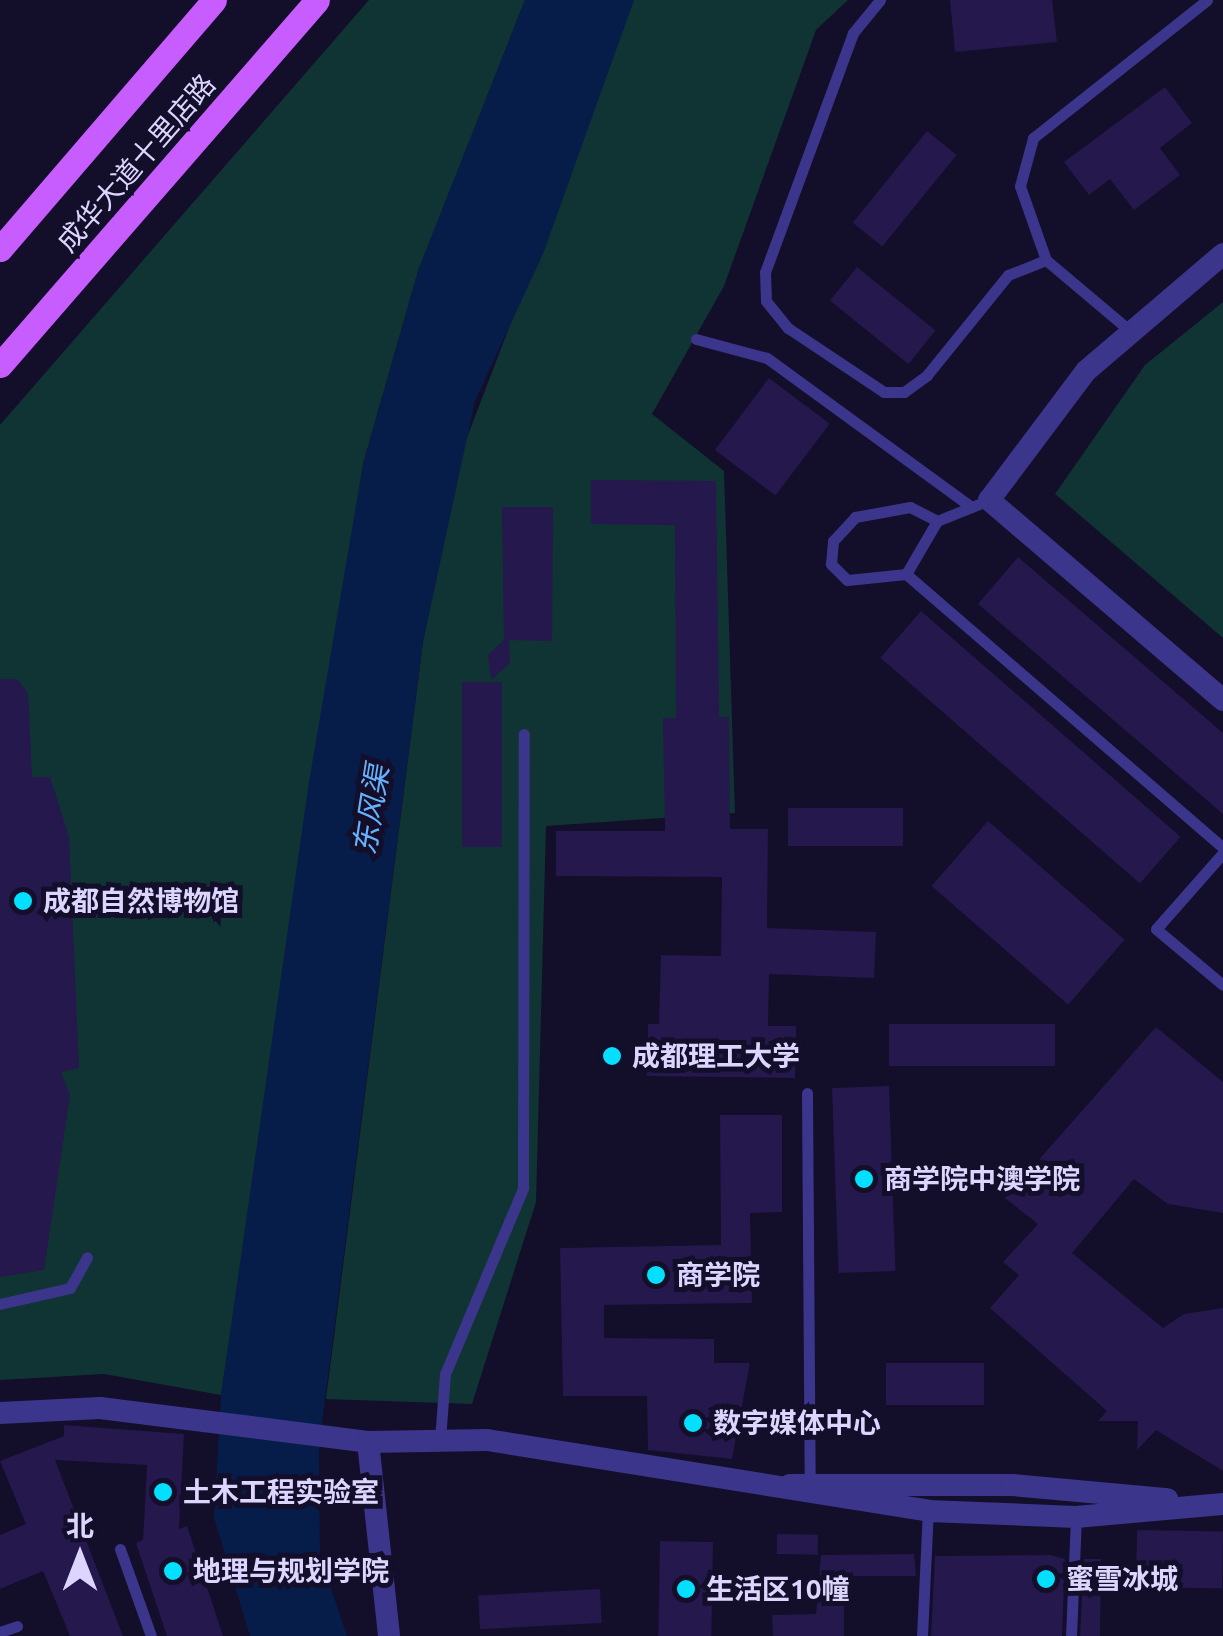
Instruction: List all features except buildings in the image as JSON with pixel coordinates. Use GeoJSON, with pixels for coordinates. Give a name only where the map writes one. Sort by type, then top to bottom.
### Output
{"type":"FeatureCollection","features":[{"type":"Feature","properties":{"kind":"main road","name":"成华大道十里店路"},"geometry":{"type":"LineString","coordinates":[[0,248],[214,0]]}},
{"type":"Feature","properties":{"kind":"main road","name":"成华大道十里店路"},"geometry":{"type":"LineString","coordinates":[[0,365],[317,0]]}},
{"type":"Feature","properties":{"kind":"street"},"geometry":{"type":"LineString","coordinates":[[1223,254],[1128,329],[1086,370],[980,504],[1223,700]]}},
{"type":"Feature","properties":{"kind":"street"},"geometry":{"type":"LineString","coordinates":[[0,1414],[100,1408],[368,1442],[487,1440],[767,1489],[1012,1485],[1211,1504]]}},
{"type":"Feature","properties":{"kind":"street"},"geometry":{"type":"LineString","coordinates":[[368,1442],[389,1636]]}},
{"type":"Feature","properties":{"kind":"street"},"geometry":{"type":"LineString","coordinates":[[810,1489],[928,1511],[1076,1517],[1211,1504]]}},
{"type":"Feature","properties":{"kind":"lane"},"geometry":{"type":"LineString","coordinates":[[880,0],[853,33],[765,272],[766,300],[788,328],[884,392],[904,392],[1008,275],[1046,260]]}},
{"type":"Feature","properties":{"kind":"lane"},"geometry":{"type":"LineString","coordinates":[[1128,329],[1046,260],[1020,186],[1033,138],[1207,0]]}},
{"type":"Feature","properties":{"kind":"lane"},"geometry":{"type":"LineString","coordinates":[[696,339],[767,358],[980,504]]}},
{"type":"Feature","properties":{"kind":"lane"},"geometry":{"type":"LineString","coordinates":[[906,574],[937,521],[980,504]]}},
{"type":"Feature","properties":{"kind":"lane"},"geometry":{"type":"LineString","coordinates":[[937,521],[910,507],[882,507],[855,517],[833,541],[830,564],[848,580],[906,574],[1223,851],[1156,929],[1223,985]]}},
{"type":"Feature","properties":{"kind":"lane"},"geometry":{"type":"LineString","coordinates":[[440,1440],[445,1374],[523,1188],[524,734]]}},
{"type":"Feature","properties":{"kind":"lane"},"geometry":{"type":"LineString","coordinates":[[807,1093],[810,1489]]}},
{"type":"Feature","properties":{"kind":"lane"},"geometry":{"type":"LineString","coordinates":[[0,1304],[70,1288],[87,1257]]}},
{"type":"Feature","properties":{"kind":"lane"},"geometry":{"type":"LineString","coordinates":[[922,1636],[928,1511]]}},
{"type":"Feature","properties":{"kind":"lane"},"geometry":{"type":"LineString","coordinates":[[1071,1636],[1076,1517]]}},
{"type":"Feature","properties":{"kind":"lane"},"geometry":{"type":"LineString","coordinates":[[120,1549],[151,1636]]}},
{"type":"Feature","properties":{"kind":"lane"},"geometry":{"type":"LineString","coordinates":[[0,1632],[17,1626]]}},
{"type":"Feature","properties":{"kind":"green space","name":"成都自然博物馆"},"geometry":{"type":"Polygon","coordinates":[[[369,0],[525,0],[418,271],[363,464],[221,1395],[104,1374],[0,1380],[0,425],[369,0]]]}},
{"type":"Feature","properties":{"kind":"green space"},"geometry":{"type":"Polygon","coordinates":[[[634,0],[848,0],[816,30],[724,286],[652,414],[724,471],[735,813],[546,826],[536,1202],[472,1404],[326,1399],[423,642],[460,456],[634,0]]]}},
{"type":"Feature","properties":{"kind":"green space"},"geometry":{"type":"Polygon","coordinates":[[[1223,302],[1223,638],[1055,494],[1145,365],[1223,302]]]}},
{"type":"Feature","properties":{"kind":"water","name":"东风渠"},"geometry":{"type":"Polygon","coordinates":[[[525,0],[634,0],[543,254],[475,401],[423,642],[319,1446],[320,1556],[347,1636],[250,1636],[214,1518],[221,1395],[309,782],[363,464],[418,271],[525,0]]]}},
{"type":"Feature","properties":{"kind":"place","name":"成都自然博物馆"},"geometry":{"type":"Point","coordinates":[23,901]}},
{"type":"Feature","properties":{"kind":"place","name":"成都理工大学"},"geometry":{"type":"Point","coordinates":[612,1056]}},
{"type":"Feature","properties":{"kind":"place","name":"商学院中澳学院"},"geometry":{"type":"Point","coordinates":[864,1179]}},
{"type":"Feature","properties":{"kind":"place","name":"商学院"},"geometry":{"type":"Point","coordinates":[656,1275]}},
{"type":"Feature","properties":{"kind":"place","name":"数字媒体中心"},"geometry":{"type":"Point","coordinates":[693,1423]}},
{"type":"Feature","properties":{"kind":"place","name":"土木工程实验室"},"geometry":{"type":"Point","coordinates":[163,1492]}},
{"type":"Feature","properties":{"kind":"place","name":"地理与规划学院"},"geometry":{"type":"Point","coordinates":[173,1571]}},
{"type":"Feature","properties":{"kind":"place","name":"蜜雪冰城"},"geometry":{"type":"Point","coordinates":[1046,1579]}},
{"type":"Feature","properties":{"kind":"place","name":"生活区10幢"},"geometry":{"type":"Point","coordinates":[686,1589]}}]}
